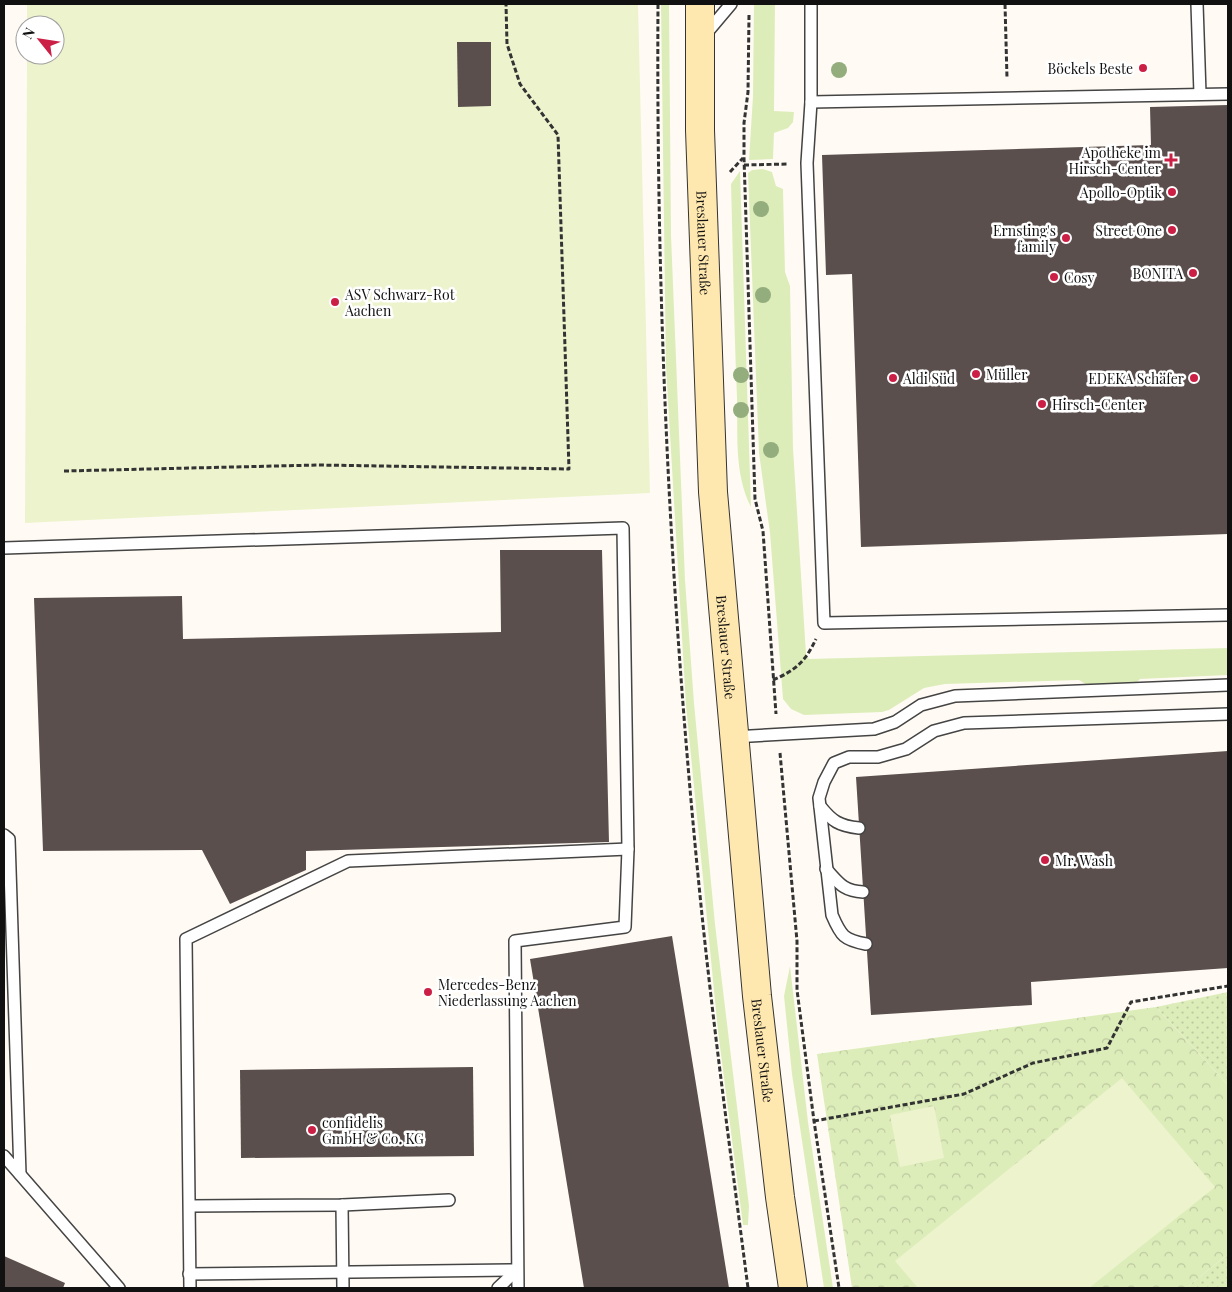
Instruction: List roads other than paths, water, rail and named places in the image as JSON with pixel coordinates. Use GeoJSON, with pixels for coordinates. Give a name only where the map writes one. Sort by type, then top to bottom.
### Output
{"type":"FeatureCollection","features":[{"type":"Feature","properties":{"kind":"main road","name":"Breslauer Straße"},"geometry":{"type":"LineString","coordinates":[[700,4],[700,140],[713,492],[757,996],[780,1197],[793,1288]]}},
{"type":"Feature","properties":{"kind":"lane"},"geometry":{"type":"LineString","coordinates":[[700,41],[731,4]]}},
{"type":"Feature","properties":{"kind":"lane"},"geometry":{"type":"LineString","coordinates":[[811,4],[812,102],[807,163],[824,623],[1228,615]]}},
{"type":"Feature","properties":{"kind":"lane"},"geometry":{"type":"LineString","coordinates":[[1197,4],[1200,94]]}},
{"type":"Feature","properties":{"kind":"lane"},"geometry":{"type":"LineString","coordinates":[[812,102],[1228,94]]}},
{"type":"Feature","properties":{"kind":"lane"},"geometry":{"type":"LineString","coordinates":[[4,548],[623,528],[628,849],[625,927],[515,941],[518,1288]]}},
{"type":"Feature","properties":{"kind":"lane"},"geometry":{"type":"LineString","coordinates":[[733,737],[874,729],[895,722],[921,705],[955,696],[1228,685]]}},
{"type":"Feature","properties":{"kind":"lane"},"geometry":{"type":"LineString","coordinates":[[866,944],[850,941],[839,933],[832,915],[820,798],[824,782],[834,763],[849,757],[878,757],[906,748],[934,731],[964,723],[1228,714]]}},
{"type":"Feature","properties":{"kind":"lane"},"geometry":{"type":"LineString","coordinates":[[820,806],[832,822],[842,826],[859,828]]}},
{"type":"Feature","properties":{"kind":"lane"},"geometry":{"type":"LineString","coordinates":[[4,835],[9,839],[20,1174]]}},
{"type":"Feature","properties":{"kind":"lane"},"geometry":{"type":"LineString","coordinates":[[190,1288],[186,939],[348,861],[628,849]]}},
{"type":"Feature","properties":{"kind":"lane"},"geometry":{"type":"LineString","coordinates":[[826,869],[842,886],[850,891],[863,892]]}},
{"type":"Feature","properties":{"kind":"lane"},"geometry":{"type":"LineString","coordinates":[[4,1156],[119,1288]]}},
{"type":"Feature","properties":{"kind":"lane"},"geometry":{"type":"LineString","coordinates":[[190,1206],[342,1205],[449,1200]]}},
{"type":"Feature","properties":{"kind":"lane"},"geometry":{"type":"LineString","coordinates":[[342,1205],[343,1288]]}},
{"type":"Feature","properties":{"kind":"lane"},"geometry":{"type":"LineString","coordinates":[[189,1274],[517,1270]]}},
{"type":"Feature","properties":{"kind":"lane"},"geometry":{"type":"LineString","coordinates":[[498,1288],[517,1270]]}},
{"type":"Feature","properties":{"kind":"place","name":"Böckels Beste"},"geometry":{"type":"Point","coordinates":[1143,68]}},
{"type":"Feature","properties":{"kind":"place","name":"Apotheke im Hirsch-Center"},"geometry":{"type":"Point","coordinates":[1171,160]}},
{"type":"Feature","properties":{"kind":"place","name":"Apollo-Optik"},"geometry":{"type":"Point","coordinates":[1172,192]}},
{"type":"Feature","properties":{"kind":"place","name":"Street One"},"geometry":{"type":"Point","coordinates":[1172,230]}},
{"type":"Feature","properties":{"kind":"place","name":"Ernsting's family"},"geometry":{"type":"Point","coordinates":[1066,238]}},
{"type":"Feature","properties":{"kind":"place","name":"BONITA"},"geometry":{"type":"Point","coordinates":[1193,273]}},
{"type":"Feature","properties":{"kind":"place","name":"Cosy"},"geometry":{"type":"Point","coordinates":[1054,277]}},
{"type":"Feature","properties":{"kind":"place","name":"ASV Schwarz-Rot Aachen"},"geometry":{"type":"Point","coordinates":[335,302]}},
{"type":"Feature","properties":{"kind":"place","name":"Müller"},"geometry":{"type":"Point","coordinates":[976,374]}},
{"type":"Feature","properties":{"kind":"place","name":"Aldi Süd"},"geometry":{"type":"Point","coordinates":[893,378]}},
{"type":"Feature","properties":{"kind":"place","name":"EDEKA Schäfer"},"geometry":{"type":"Point","coordinates":[1194,378]}},
{"type":"Feature","properties":{"kind":"place","name":"Hirsch-Center"},"geometry":{"type":"Point","coordinates":[1042,404]}},
{"type":"Feature","properties":{"kind":"place","name":"Mr. Wash"},"geometry":{"type":"Point","coordinates":[1045,860]}},
{"type":"Feature","properties":{"kind":"place","name":"Mercedes-Benz Niederlassung Aachen"},"geometry":{"type":"Point","coordinates":[428,992]}},
{"type":"Feature","properties":{"kind":"place","name":"confidelis GmbH & Co. KG"},"geometry":{"type":"Point","coordinates":[312,1130]}}]}
